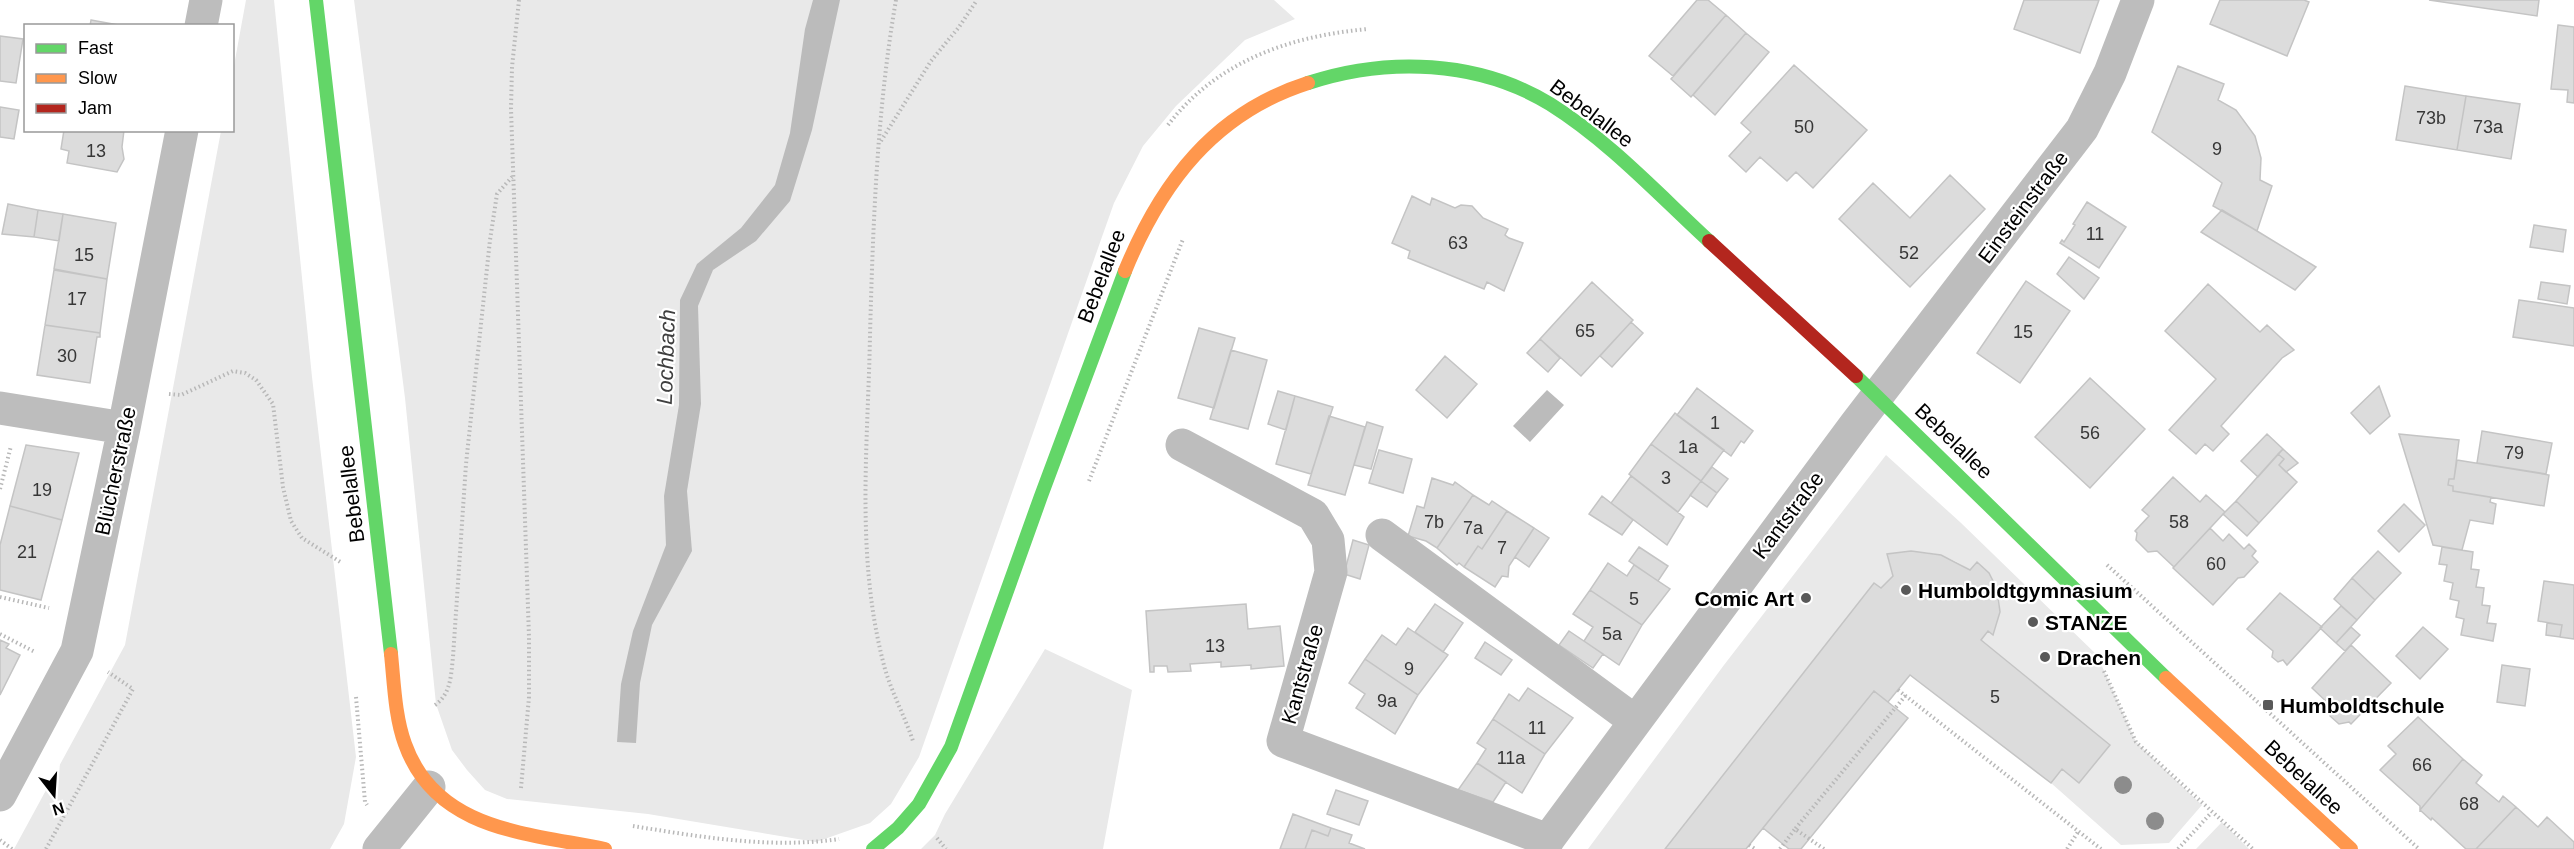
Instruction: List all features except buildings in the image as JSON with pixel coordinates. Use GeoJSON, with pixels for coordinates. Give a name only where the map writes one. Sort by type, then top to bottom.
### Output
{"type":"FeatureCollection","features":[{"type":"Feature","properties":{"kind":"main road","name":"Bebelallee"},"geometry":{"type":"LineString","coordinates":[[316,0],[401,730],[410,754],[429,787],[461,813],[486,824],[605,849]]}},
{"type":"Feature","properties":{"kind":"main road","name":"Bebelallee"},"geometry":{"type":"LineString","coordinates":[[888,845],[930,787],[951,747],[1080,387],[1139,236],[1150,214],[1183,166],[1204,144],[1253,109],[1305,83],[1349,70],[1398,65],[1472,72],[1509,83],[1530,93],[1573,120],[1878,396],[2168,679],[2351,849]]}},
{"type":"Feature","properties":{"kind":"street"},"geometry":{"type":"LineString","coordinates":[[201,24],[206,0]]}},
{"type":"Feature","properties":{"kind":"street","name":"Einsteinstraße"},"geometry":{"type":"LineString","coordinates":[[1878,396],[2082,129],[2110,73],[2138,0]]}},
{"type":"Feature","properties":{"kind":"street","name":"Blücherstraße"},"geometry":{"type":"LineString","coordinates":[[0,795],[78,651],[182,132]]}},
{"type":"Feature","properties":{"kind":"street","name":"Kantstraße"},"geometry":{"type":"LineString","coordinates":[[1182,445],[1313,515],[1328,540],[1331,572],[1283,741],[1544,844],[1878,396]]}},
{"type":"Feature","properties":{"kind":"street"},"geometry":{"type":"LineString","coordinates":[[0,408],[124,428]]}},
{"type":"Feature","properties":{"kind":"street"},"geometry":{"type":"LineString","coordinates":[[1382,534],[1635,721]]}},
{"type":"Feature","properties":{"kind":"street"},"geometry":{"type":"LineString","coordinates":[[380,849],[429,787]]}},
{"type":"Feature","properties":{"kind":"path"},"geometry":{"type":"LineString","coordinates":[[519,0],[512,67],[513,177],[529,637],[529,697],[521,788]]}},
{"type":"Feature","properties":{"kind":"path"},"geometry":{"type":"LineString","coordinates":[[896,0],[887,49],[872,242],[864,461],[865,538],[872,595],[886,671],[930,787]]}},
{"type":"Feature","properties":{"kind":"path"},"geometry":{"type":"LineString","coordinates":[[880,142],[926,69],[977,0]]}},
{"type":"Feature","properties":{"kind":"path"},"geometry":{"type":"LineString","coordinates":[[1165,129],[1180,110],[1218,78],[1264,51],[1324,34],[1379,28]]}},
{"type":"Feature","properties":{"kind":"path"},"geometry":{"type":"LineString","coordinates":[[401,730],[444,699],[450,684],[466,464],[490,240],[497,194],[513,177]]}},
{"type":"Feature","properties":{"kind":"path"},"geometry":{"type":"LineString","coordinates":[[1086,487],[1184,236]]}},
{"type":"Feature","properties":{"kind":"path"},"geometry":{"type":"LineString","coordinates":[[181,395],[232,372],[245,373],[256,380],[273,404],[283,487],[291,521],[302,538],[346,565]]}},
{"type":"Feature","properties":{"kind":"path"},"geometry":{"type":"LineString","coordinates":[[2105,563],[2419,849]]}},
{"type":"Feature","properties":{"kind":"path"},"geometry":{"type":"LineString","coordinates":[[0,597],[85,616]]}},
{"type":"Feature","properties":{"kind":"path"},"geometry":{"type":"LineString","coordinates":[[46,849],[133,689],[78,651]]}},
{"type":"Feature","properties":{"kind":"path"},"geometry":{"type":"LineString","coordinates":[[2100,663],[2136,742],[2253,849]]}},
{"type":"Feature","properties":{"kind":"path"},"geometry":{"type":"LineString","coordinates":[[1898,690],[2101,849]]}},
{"type":"Feature","properties":{"kind":"path"},"geometry":{"type":"LineString","coordinates":[[1780,849],[1906,695]]}},
{"type":"Feature","properties":{"kind":"path"},"geometry":{"type":"LineString","coordinates":[[2178,849],[2211,813]]}},
{"type":"Feature","properties":{"kind":"path"},"geometry":{"type":"LineString","coordinates":[[628,826],[765,848],[818,846],[845,837]]}},
{"type":"Feature","properties":{"kind":"path"},"geometry":{"type":"LineString","coordinates":[[1795,829],[1824,849]]}},
{"type":"Feature","properties":{"kind":"path"},"geometry":{"type":"LineString","coordinates":[[2067,849],[2078,832]]}},
{"type":"Feature","properties":{"kind":"path"},"geometry":{"type":"LineString","coordinates":[[935,835],[946,849]]}},
{"type":"Feature","properties":{"kind":"path"},"geometry":{"type":"LineString","coordinates":[[0,840],[12,849]]}},
{"type":"Feature","properties":{"kind":"path"},"geometry":{"type":"LineString","coordinates":[[1749,845],[1755,849]]}},
{"type":"Feature","properties":{"kind":"shaded area"},"geometry":{"type":"Polygon","coordinates":[[[246,0],[274,0],[312,377],[356,757],[344,824],[330,849],[14,849],[125,645],[221,132],[234,132],[234,66],[246,0]]]}},
{"type":"Feature","properties":{"kind":"shaded area"},"geometry":{"type":"Polygon","coordinates":[[[354,0],[1274,0],[1295,19],[1245,40],[1176,106],[1143,146],[1114,203],[919,757],[891,804],[870,823],[816,842],[648,814],[507,799],[485,790],[452,750],[436,704],[405,398],[354,0]]]}},
{"type":"Feature","properties":{"kind":"shaded area"},"geometry":{"type":"Polygon","coordinates":[[[813,0],[840,0],[812,130],[790,201],[756,241],[713,270],[698,306],[701,404],[687,491],[692,551],[652,625],[640,683],[636,743],[617,742],[621,684],[633,631],[666,545],[664,496],[679,405],[680,300],[697,264],[741,228],[775,185],[790,133],[805,29],[813,0]]]}},
{"type":"Feature","properties":{"kind":"shaded area"},"geometry":{"type":"Polygon","coordinates":[[[1547,390],[1564,405],[1530,442],[1513,426],[1547,390]]]}},
{"type":"Feature","properties":{"kind":"shaded area"},"geometry":{"type":"Polygon","coordinates":[[[1886,455],[1960,522],[2097,655],[2136,742],[2202,805],[2169,843],[2121,845],[2051,783],[2062,769],[2079,782],[2109,745],[1981,640],[1988,631],[1993,634],[2000,604],[1996,586],[1985,570],[1977,562],[1970,570],[1940,555],[1899,552],[1887,554],[1893,576],[1881,588],[1874,583],[1665,849],[1588,849],[1724,665],[1886,455]]]}},
{"type":"Feature","properties":{"kind":"shaded area"},"geometry":{"type":"Polygon","coordinates":[[[1045,649],[1132,690],[1103,849],[921,849],[935,835],[945,814],[1045,649]]]}},
{"type":"Feature","properties":{"kind":"shaded area"},"geometry":{"type":"Polygon","coordinates":[[[2222,822],[2249,849],[2196,849],[2222,822]]]}},
{"type":"Feature","properties":{"kind":"traffic: fast"},"geometry":{"type":"LineString","coordinates":[[316,0],[391,654]]}},
{"type":"Feature","properties":{"kind":"traffic: fast"},"geometry":{"type":"LineString","coordinates":[[1308,83],[1369,69],[1432,67],[1493,78],[1522,89],[1550,104],[1593,134],[1709,241]]}},
{"type":"Feature","properties":{"kind":"traffic: fast"},"geometry":{"type":"LineString","coordinates":[[873,849],[898,828],[919,804],[951,747],[1125,271]]}},
{"type":"Feature","properties":{"kind":"traffic: fast"},"geometry":{"type":"LineString","coordinates":[[1856,376],[2166,678]]}},
{"type":"Feature","properties":{"kind":"traffic: slow"},"geometry":{"type":"LineString","coordinates":[[1125,271],[1156,209],[1174,181],[1195,155],[1218,132],[1245,113],[1275,96],[1308,83]]}},
{"type":"Feature","properties":{"kind":"traffic: slow"},"geometry":{"type":"LineString","coordinates":[[391,654],[397,711],[405,744],[419,773],[438,795],[462,811],[488,823],[516,832],[605,849]]}},
{"type":"Feature","properties":{"kind":"traffic: slow"},"geometry":{"type":"LineString","coordinates":[[2166,678],[2351,849]]}},
{"type":"Feature","properties":{"kind":"traffic: jam"},"geometry":{"type":"LineString","coordinates":[[1709,241],[1856,376]]}},
{"type":"Feature","properties":{"kind":"place","name":"Humboldtgymnasium"},"geometry":{"type":"Point","coordinates":[1906,590]}},
{"type":"Feature","properties":{"kind":"place","name":"Comic Art"},"geometry":{"type":"Point","coordinates":[1806,598]}},
{"type":"Feature","properties":{"kind":"place","name":"STANZE"},"geometry":{"type":"Point","coordinates":[2033,622]}},
{"type":"Feature","properties":{"kind":"place","name":"Drachen"},"geometry":{"type":"Point","coordinates":[2045,657]}},
{"type":"Feature","properties":{"kind":"place","name":"Humboldtschule"},"geometry":{"type":"Point","coordinates":[2268,705]}},
{"type":"Feature","properties":{"kind":"water label","name":"Lochbach"},"geometry":{"type":"Point","coordinates":[666,357]}}]}
